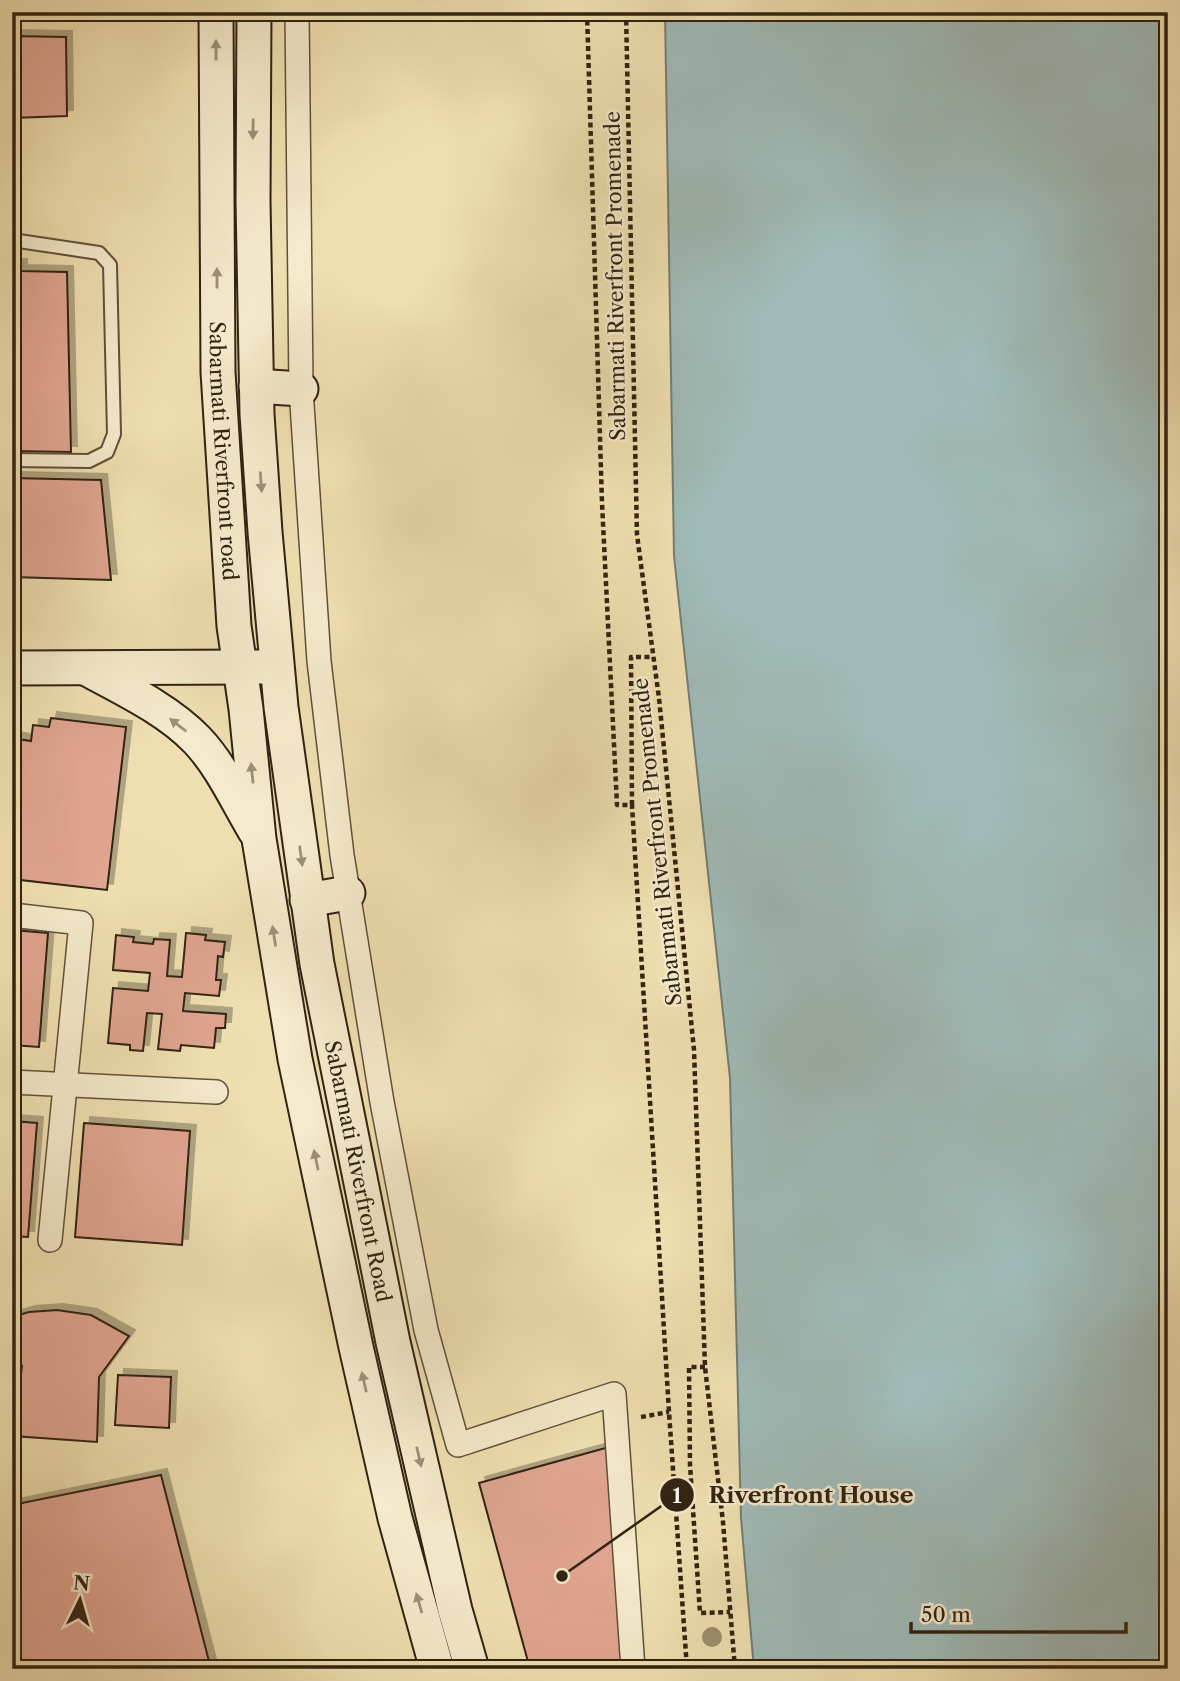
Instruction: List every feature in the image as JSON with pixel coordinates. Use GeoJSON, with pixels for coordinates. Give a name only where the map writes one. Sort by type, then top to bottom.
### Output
{"type":"FeatureCollection","features":[{"type":"Feature","properties":{"kind":"street","name":"Sabarmati Riverfront road"},"geometry":{"type":"LineString","coordinates":[[216,12],[218,372],[234,626],[267,889]]}},
{"type":"Feature","properties":{"kind":"street","name":"Sabarmati Riverfront road"},"geometry":{"type":"LineString","coordinates":[[254,12],[256,386],[264,532],[276,667]]}},
{"type":"Feature","properties":{"kind":"street"},"geometry":{"type":"LineString","coordinates":[[298,12],[300,389],[319,661],[348,893],[382,1102],[426,1330],[458,1445],[614,1394],[633,1669]]}},
{"type":"Feature","properties":{"kind":"street"},"geometry":{"type":"LineString","coordinates":[[256,386],[300,389]]}},
{"type":"Feature","properties":{"kind":"street"},"geometry":{"type":"LineString","coordinates":[[12,668],[276,667]]}},
{"type":"Feature","properties":{"kind":"street","name":"Sabarmati Riverfront Road"},"geometry":{"type":"LineString","coordinates":[[276,667],[317,964],[393,1342],[455,1610],[472,1669]]}},
{"type":"Feature","properties":{"kind":"street"},"geometry":{"type":"LineString","coordinates":[[87,668],[134,694],[197,740],[214,762],[259,839]]}},
{"type":"Feature","properties":{"kind":"street","name":"Sabarmati Riverfront Road"},"geometry":{"type":"LineString","coordinates":[[267,889],[295,1059],[356,1347],[395,1518],[437,1669]]}},
{"type":"Feature","properties":{"kind":"street"},"geometry":{"type":"LineString","coordinates":[[307,900],[348,893]]}},
{"type":"Feature","properties":{"kind":"street"},"geometry":{"type":"LineString","coordinates":[[12,915],[81,923],[50,1240]]}},
{"type":"Feature","properties":{"kind":"street"},"geometry":{"type":"LineString","coordinates":[[12,1082],[216,1092]]}},
{"type":"Feature","properties":{"kind":"street"},"geometry":{"type":"LineString","coordinates":[[393,1342],[426,1330]]}},
{"type":"Feature","properties":{"kind":"lane"},"geometry":{"type":"LineString","coordinates":[[12,240],[99,253],[110,265],[114,434],[107,452],[89,461],[12,460]]}},
{"type":"Feature","properties":{"kind":"path"},"geometry":{"type":"LineString","coordinates":[[587,12],[603,503],[617,805],[632,805]]}},
{"type":"Feature","properties":{"kind":"path","name":"Sabarmati Riverfront Promenade"},"geometry":{"type":"LineString","coordinates":[[626,12],[637,535],[653,657],[694,1050],[705,1367],[723,1522],[735,1669]]}},
{"type":"Feature","properties":{"kind":"path"},"geometry":{"type":"LineString","coordinates":[[653,657],[631,657],[632,805],[687,1669]]}},
{"type":"Feature","properties":{"kind":"path"},"geometry":{"type":"LineString","coordinates":[[705,1367],[689,1367],[691,1490],[700,1613],[730,1612]]}},
{"type":"Feature","properties":{"kind":"path"},"geometry":{"type":"LineString","coordinates":[[674,1492],[691,1490]]}},
{"type":"Feature","properties":{"kind":"water"},"geometry":{"type":"Polygon","coordinates":[[[665,12],[1168,12],[1168,1669],[754,1669],[741,1518],[730,1078],[674,556],[665,12]]]}},
{"type":"Feature","properties":{"kind":"building"},"geometry":{"type":"Polygon","coordinates":[[[12,36],[66,37],[67,116],[12,118],[12,36]]]}},
{"type":"Feature","properties":{"kind":"building"},"geometry":{"type":"Polygon","coordinates":[[[12,265],[21,265],[21,271],[67,272],[71,452],[12,451],[12,265]]]}},
{"type":"Feature","properties":{"kind":"building"},"geometry":{"type":"Polygon","coordinates":[[[12,478],[101,480],[111,580],[12,577],[12,478]]]}},
{"type":"Feature","properties":{"kind":"building"},"geometry":{"type":"Polygon","coordinates":[[[51,718],[126,727],[107,890],[12,879],[12,738],[31,741],[33,725],[49,727],[51,718]]]}},
{"type":"Feature","properties":{"kind":"building"},"geometry":{"type":"Polygon","coordinates":[[[12,930],[48,933],[39,1047],[12,1045],[12,930]]]}},
{"type":"Feature","properties":{"kind":"building"},"geometry":{"type":"Polygon","coordinates":[[[186,933],[206,935],[205,940],[225,942],[223,957],[218,956],[216,980],[221,980],[219,996],[185,993],[183,1011],[226,1014],[225,1028],[216,1028],[214,1048],[181,1045],[180,1051],[158,1049],[162,1014],[147,1013],[143,1051],[130,1050],[130,1045],[108,1043],[113,988],[148,991],[150,973],[113,970],[116,935],[134,937],[133,942],[153,944],[154,939],[170,940],[167,976],[182,977],[186,933]]]}},
{"type":"Feature","properties":{"kind":"building"},"geometry":{"type":"Polygon","coordinates":[[[12,1121],[37,1123],[28,1237],[12,1236],[12,1121]]]}},
{"type":"Feature","properties":{"kind":"building"},"geometry":{"type":"Polygon","coordinates":[[[84,1123],[190,1131],[182,1245],[75,1237],[84,1123]]]}},
{"type":"Feature","properties":{"kind":"building"},"geometry":{"type":"Polygon","coordinates":[[[57,1310],[91,1315],[129,1336],[99,1377],[97,1442],[13,1436],[22,1366],[12,1352],[12,1317],[29,1312],[57,1310]]]}},
{"type":"Feature","properties":{"kind":"building"},"geometry":{"type":"Polygon","coordinates":[[[118,1375],[171,1377],[169,1428],[115,1425],[118,1375]]]}},
{"type":"Feature","properties":{"kind":"building"},"geometry":{"type":"Polygon","coordinates":[[[609,1447],[625,1669],[530,1669],[479,1483],[609,1447]]]}},
{"type":"Feature","properties":{"kind":"building"},"geometry":{"type":"Polygon","coordinates":[[[161,1475],[211,1669],[12,1669],[12,1505],[161,1475]]]}},
{"type":"Feature","properties":{"kind":"place","name":"Riverfront House"},"geometry":{"type":"Point","coordinates":[562,1576]}}]}
